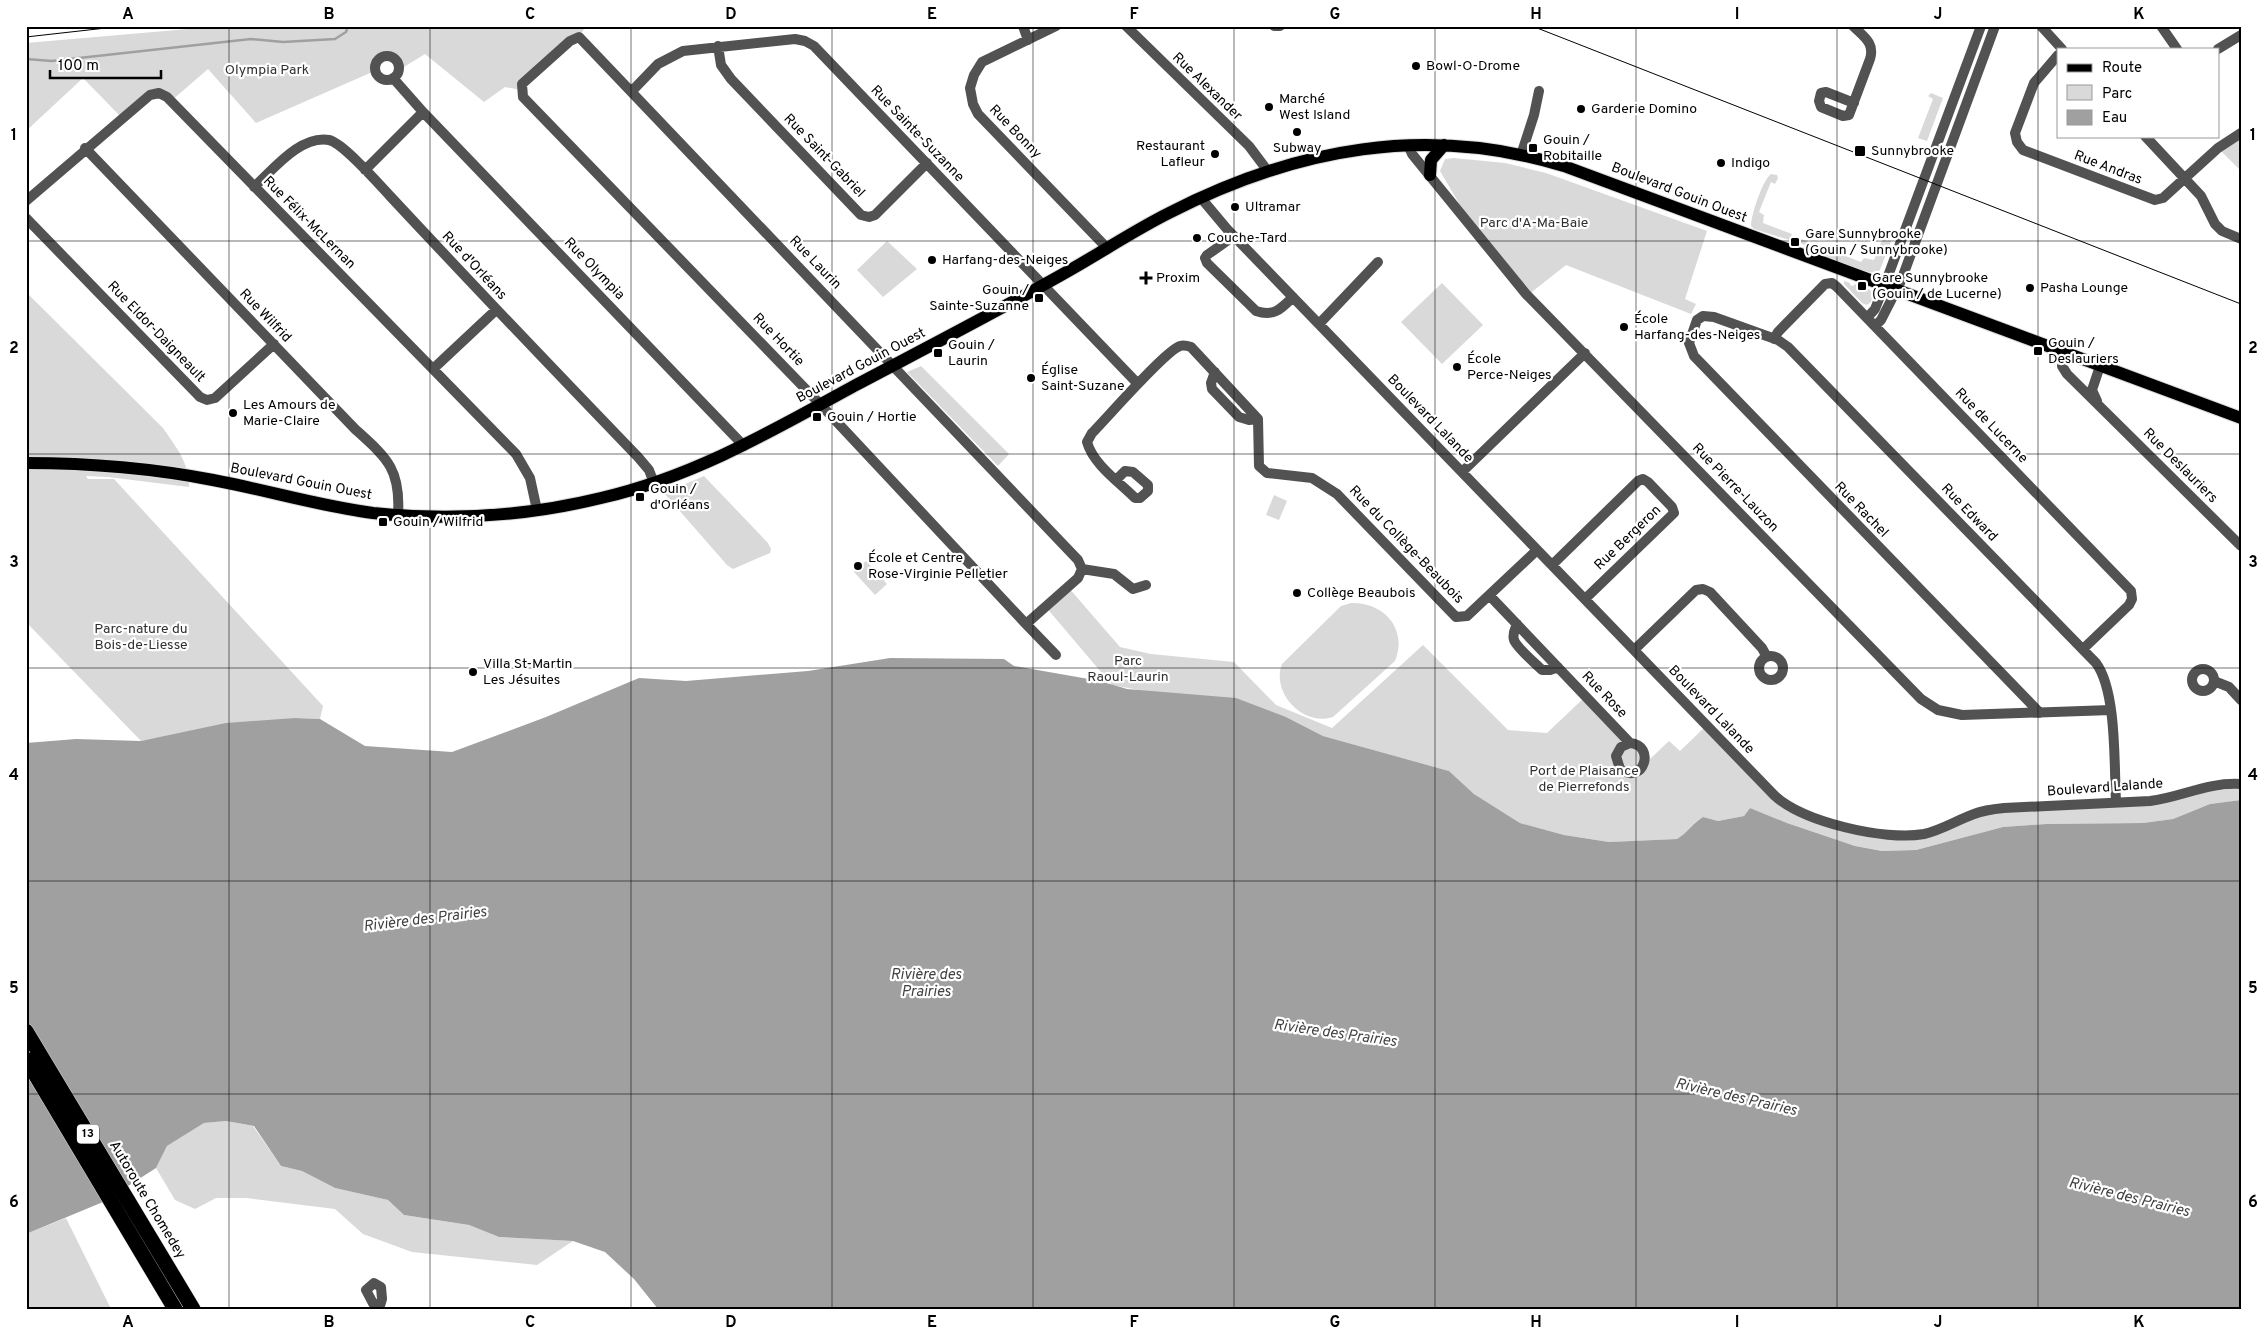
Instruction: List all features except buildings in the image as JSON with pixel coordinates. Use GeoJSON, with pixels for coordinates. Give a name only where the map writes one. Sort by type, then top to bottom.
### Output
{"type":"FeatureCollection","features":[{"type":"Feature","properties":{"kind":"highway","name":"Autoroute Chomedey"},"geometry":{"type":"LineString","coordinates":[[26,1031],[143,1240],[175,1309]]}},
{"type":"Feature","properties":{"kind":"highway","name":"Autoroute Chomedey"},"geometry":{"type":"LineString","coordinates":[[26,1059],[143,1240],[193,1309]]}},
{"type":"Feature","properties":{"kind":"main road","name":"Boulevard Gouin Ouest"},"geometry":{"type":"LineString","coordinates":[[26,463],[98,465],[181,474],[324,505],[398,515],[469,516],[537,510],[601,498],[654,483],[744,446],[1044,285],[1154,221],[1201,198],[1267,170],[1329,154],[1370,147],[1408,145],[1444,145],[1521,155],[1582,172],[2241,418]]}},
{"type":"Feature","properties":{"kind":"main road"},"geometry":{"type":"LineString","coordinates":[[1430,175],[1431,160],[1444,145]]}},
{"type":"Feature","properties":{"kind":"street"},"geometry":{"type":"LineString","coordinates":[[1022,26],[1028,40]]}},
{"type":"Feature","properties":{"kind":"street","name":"Rue Bonny"},"geometry":{"type":"LineString","coordinates":[[1056,26],[982,62],[974,75],[970,88],[973,104],[978,114],[1107,248]]}},
{"type":"Feature","properties":{"kind":"street","name":"Rue Alexander"},"geometry":{"type":"LineString","coordinates":[[1126,26],[1249,146],[1267,170]]}},
{"type":"Feature","properties":{"kind":"street"},"geometry":{"type":"LineString","coordinates":[[1274,26],[1280,26]]}},
{"type":"Feature","properties":{"kind":"street"},"geometry":{"type":"LineString","coordinates":[[1853,26],[1870,43],[1872,50],[1854,103]]}},
{"type":"Feature","properties":{"kind":"street"},"geometry":{"type":"LineString","coordinates":[[1871,322],[1880,320],[1981,26]]}},
{"type":"Feature","properties":{"kind":"street"},"geometry":{"type":"LineString","coordinates":[[1890,287],[1901,281],[1995,26]]}},
{"type":"Feature","properties":{"kind":"street"},"geometry":{"type":"LineString","coordinates":[[2041,26],[2061,48]]}},
{"type":"Feature","properties":{"kind":"street"},"geometry":{"type":"LineString","coordinates":[[2161,26],[2176,48]]}},
{"type":"Feature","properties":{"kind":"street"},"geometry":{"type":"LineString","coordinates":[[2220,48],[2241,35]]}},
{"type":"Feature","properties":{"kind":"street","name":"Rue Laurin"},"geometry":{"type":"LineString","coordinates":[[521,90],[525,81],[570,41],[579,37],[1078,560],[1082,569]]}},
{"type":"Feature","properties":{"kind":"street","name":"Rue Sainte-Suzanne"},"geometry":{"type":"LineString","coordinates":[[632,91],[648,74],[669,57],[683,51],[795,39],[806,41],[814,46],[1138,384]]}},
{"type":"Feature","properties":{"kind":"street","name":"Rue Saint-Gabriel"},"geometry":{"type":"LineString","coordinates":[[718,46],[721,65],[731,79],[861,215],[869,217],[875,215],[926,163]]}},
{"type":"Feature","properties":{"kind":"street","name":"Rue Andras"},"geometry":{"type":"LineString","coordinates":[[2057,56],[2034,83],[2015,132],[2017,142],[2023,150],[2155,200],[2163,198],[2218,148],[2241,133]]}},
{"type":"Feature","properties":{"kind":"street","name":"Rue Olympia"},"geometry":{"type":"LineString","coordinates":[[393,78],[423,112],[744,446]]}},
{"type":"Feature","properties":{"kind":"street","name":"Rue Hortie"},"geometry":{"type":"LineString","coordinates":[[521,90],[523,97],[821,405],[1056,655]]}},
{"type":"Feature","properties":{"kind":"street"},"geometry":{"type":"LineString","coordinates":[[1521,155],[1534,115],[1539,91]]}},
{"type":"Feature","properties":{"kind":"street","name":"Rue Félix-McLernan"},"geometry":{"type":"LineString","coordinates":[[26,201],[85,148],[150,95],[159,93],[167,97],[520,460],[530,478],[537,510]]}},
{"type":"Feature","properties":{"kind":"street"},"geometry":{"type":"LineString","coordinates":[[366,170],[423,112]]}},
{"type":"Feature","properties":{"kind":"street"},"geometry":{"type":"LineString","coordinates":[[2147,138],[2201,196],[2215,224],[2222,231],[2241,239]]}},
{"type":"Feature","properties":{"kind":"street","name":"Rue d'Orléans"},"geometry":{"type":"LineString","coordinates":[[254,187],[299,148],[320,140],[330,140],[341,147],[366,170],[496,310],[638,457],[649,470],[654,483]]}},
{"type":"Feature","properties":{"kind":"street","name":"Rue Pierre-Lauzon"},"geometry":{"type":"LineString","coordinates":[[1408,145],[1412,154],[1526,294],[1921,699],[1938,710],[1954,714],[2110,710]]}},
{"type":"Feature","properties":{"kind":"street","name":"Rue Wilfrid"},"geometry":{"type":"LineString","coordinates":[[85,148],[386,460],[398,487],[398,515]]}},
{"type":"Feature","properties":{"kind":"street","name":"Boulevard Lalande"},"geometry":{"type":"LineString","coordinates":[[1201,198],[1208,209],[1776,798],[1789,807],[1820,820],[1887,835],[1902,836],[1924,834],[1984,810],[2160,800],[2209,785],[2241,784]]}},
{"type":"Feature","properties":{"kind":"street","name":"Rue Eldor-Daigneault"},"geometry":{"type":"LineString","coordinates":[[26,218],[200,397],[207,400],[215,398],[274,344]]}},
{"type":"Feature","properties":{"kind":"street"},"geometry":{"type":"LineString","coordinates":[[1234,236],[1205,258],[1207,263],[1256,310],[1265,314],[1279,311],[1293,297]]}},
{"type":"Feature","properties":{"kind":"street"},"geometry":{"type":"LineString","coordinates":[[1319,324],[1378,262]]}},
{"type":"Feature","properties":{"kind":"street","name":"Rue de Lucerne"},"geometry":{"type":"LineString","coordinates":[[1774,338],[1827,283],[1837,287],[2131,591],[2132,599],[2129,605],[2083,649]]}},
{"type":"Feature","properties":{"kind":"street"},"geometry":{"type":"LineString","coordinates":[[433,369],[496,310]]}},
{"type":"Feature","properties":{"kind":"street","name":"Rue Edward"},"geometry":{"type":"LineString","coordinates":[[1701,317],[1714,317],[1774,338],[1793,352],[2096,663],[2106,679],[2116,802]]}},
{"type":"Feature","properties":{"kind":"street","name":"Rue Rachel"},"geometry":{"type":"LineString","coordinates":[[1701,317],[1695,324],[1690,338],[1690,348],[1694,356],[2040,713]]}},
{"type":"Feature","properties":{"kind":"street","name":"Rue du Collège-Beaubois"},"geometry":{"type":"LineString","coordinates":[[1116,480],[1090,453],[1087,442],[1092,433],[1138,384],[1180,346],[1192,347],[1215,372],[1211,383],[1212,390],[1239,417],[1249,420],[1258,419],[1259,466],[1262,470],[1267,473],[1312,478],[1338,494],[1456,617],[1467,616],[1489,595]]}},
{"type":"Feature","properties":{"kind":"street"},"geometry":{"type":"LineString","coordinates":[[1462,472],[1585,353]]}},
{"type":"Feature","properties":{"kind":"street","name":"Rue Deslauriers"},"geometry":{"type":"LineString","coordinates":[[2065,353],[2062,362],[2063,368],[2241,546]]}},
{"type":"Feature","properties":{"kind":"street"},"geometry":{"type":"LineString","coordinates":[[2100,366],[2092,390],[2100,405]]}},
{"type":"Feature","properties":{"kind":"street","name":"Rue Bergeron"},"geometry":{"type":"LineString","coordinates":[[1552,565],[1638,481],[1643,479],[1648,482],[1672,507],[1674,512],[1585,599]]}},
{"type":"Feature","properties":{"kind":"street"},"geometry":{"type":"LineString","coordinates":[[1489,595],[1537,550]]}},
{"type":"Feature","properties":{"kind":"street"},"geometry":{"type":"LineString","coordinates":[[1026,624],[1078,578],[1082,569],[1114,574],[1133,588],[1146,584]]}},
{"type":"Feature","properties":{"kind":"street"},"geometry":{"type":"LineString","coordinates":[[1634,650],[1696,590],[1703,589],[1710,592],[1762,648],[1767,657]]}},
{"type":"Feature","properties":{"kind":"street","name":"Rue Rose"},"geometry":{"type":"LineString","coordinates":[[1489,595],[1630,743]]}},
{"type":"Feature","properties":{"kind":"street"},"geometry":{"type":"LineString","coordinates":[[1517,624],[1514,631],[1514,640],[1530,659],[1542,670],[1558,667]]}},
{"type":"Feature","properties":{"kind":"street"},"geometry":{"type":"LineString","coordinates":[[2214,681],[2229,687],[2241,700]]}},
{"type":"Feature","properties":{"kind":"green space","name":"Olympia Park"},"geometry":{"type":"Polygon","coordinates":[[[223,26],[586,26],[579,37],[521,90],[505,87],[484,102],[425,54],[399,70],[395,59],[385,56],[379,59],[375,68],[377,75],[382,79],[370,73],[256,123],[208,69],[171,101],[159,93],[122,118],[83,78],[26,131],[26,43],[223,26]]]}},
{"type":"Feature","properties":{"kind":"green space"},"geometry":{"type":"Polygon","coordinates":[[[1931,93],[1943,98],[1927,141],[1918,138],[1933,99],[1928,96],[1931,93]]]}},
{"type":"Feature","properties":{"kind":"green space"},"geometry":{"type":"Polygon","coordinates":[[[2241,133],[2241,171],[2218,148],[2241,133]]]}},
{"type":"Feature","properties":{"kind":"green space","name":"Parc d'A-Ma-Baie"},"geometry":{"type":"Polygon","coordinates":[[[1454,158],[1505,163],[1546,173],[1707,231],[1685,299],[1696,304],[1691,314],[1566,265],[1528,295],[1470,222],[1440,171],[1445,159],[1454,158]]]}},
{"type":"Feature","properties":{"kind":"green space"},"geometry":{"type":"Polygon","coordinates":[[[1771,174],[1777,175],[1778,178],[1775,184],[1771,182],[1759,212],[1764,215],[1763,223],[1792,234],[1789,240],[1754,229],[1751,226],[1758,198],[1764,183],[1771,174]]]}},
{"type":"Feature","properties":{"kind":"green space"},"geometry":{"type":"Polygon","coordinates":[[[1877,236],[1891,241],[1880,270],[1876,273],[1844,264],[1795,241],[1796,237],[1861,262],[1864,258],[1874,260],[1882,240],[1877,236]]]}},
{"type":"Feature","properties":{"kind":"green space"},"geometry":{"type":"Polygon","coordinates":[[[887,241],[917,269],[883,297],[857,270],[887,241]]]}},
{"type":"Feature","properties":{"kind":"green space"},"geometry":{"type":"Polygon","coordinates":[[[1844,281],[1850,283],[1850,285],[1853,286],[1855,284],[1870,290],[1873,295],[1871,302],[1867,305],[1862,303],[1844,284],[1844,281]]]}},
{"type":"Feature","properties":{"kind":"green space"},"geometry":{"type":"Polygon","coordinates":[[[1442,283],[1483,325],[1442,364],[1401,322],[1442,283]]]}},
{"type":"Feature","properties":{"kind":"green space","name":"Parc-nature du Bois-de-Liesse"},"geometry":{"type":"Polygon","coordinates":[[[26,292],[163,428],[185,463],[189,487],[86,476],[88,479],[114,479],[323,706],[320,719],[295,718],[141,741],[26,622],[26,292]]]}},
{"type":"Feature","properties":{"kind":"green space"},"geometry":{"type":"Polygon","coordinates":[[[921,366],[1009,454],[998,466],[907,372],[921,366]]]}},
{"type":"Feature","properties":{"kind":"green space"},"geometry":{"type":"Polygon","coordinates":[[[704,476],[768,543],[771,549],[770,553],[733,569],[727,565],[664,493],[704,476]]]}},
{"type":"Feature","properties":{"kind":"green space"},"geometry":{"type":"Polygon","coordinates":[[[1274,495],[1287,501],[1279,520],[1266,515],[1274,495]]]}},
{"type":"Feature","properties":{"kind":"green space"},"geometry":{"type":"Polygon","coordinates":[[[866,561],[887,584],[875,595],[854,572],[866,561]]]}},
{"type":"Feature","properties":{"kind":"green space","name":"Port de Plaisance de Pierrefonds"},"geometry":{"type":"Polygon","coordinates":[[[1068,587],[1120,647],[1151,654],[1234,662],[1276,705],[1332,728],[1423,645],[1508,730],[1547,733],[1586,696],[1649,760],[1669,741],[1680,751],[1706,726],[1794,813],[1912,839],[1971,816],[2241,788],[2241,800],[2210,804],[2173,819],[2143,823],[2046,824],[2003,827],[1916,850],[1882,851],[1855,846],[1787,823],[1750,808],[1744,816],[1718,821],[1703,817],[1677,839],[1609,842],[1564,835],[1520,823],[1474,794],[1449,771],[1323,736],[1286,717],[1112,685],[1045,606],[1068,587]]]}},
{"type":"Feature","properties":{"kind":"green space"},"geometry":{"type":"Polygon","coordinates":[[[1351,603],[1374,607],[1383,612],[1390,620],[1398,638],[1395,661],[1333,717],[1321,719],[1310,717],[1300,712],[1285,696],[1281,686],[1282,664],[1341,606],[1351,603]]]}},
{"type":"Feature","properties":{"kind":"green space"},"geometry":{"type":"Polygon","coordinates":[[[226,1121],[253,1126],[281,1166],[302,1171],[335,1188],[388,1200],[404,1215],[469,1225],[499,1237],[573,1241],[537,1265],[412,1252],[363,1234],[335,1209],[247,1198],[216,1198],[195,1209],[175,1200],[156,1168],[167,1146],[204,1123],[226,1121]]]}},
{"type":"Feature","properties":{"kind":"green space"},"geometry":{"type":"Polygon","coordinates":[[[66,1218],[111,1309],[26,1309],[26,1234],[66,1218]]]}},
{"type":"Feature","properties":{"kind":"water","name":"Rivière des Prairies"},"geometry":{"type":"Polygon","coordinates":[[[890,658],[1004,659],[1014,666],[1100,681],[1127,689],[1236,698],[1286,717],[1323,736],[1449,771],[1474,794],[1520,823],[1564,835],[1609,842],[1677,839],[1703,817],[1718,821],[1744,816],[1750,808],[1787,823],[1855,846],[1882,851],[1916,850],[2003,827],[2046,824],[2143,823],[2173,819],[2210,804],[2241,800],[2241,1309],[658,1309],[634,1279],[605,1252],[573,1241],[499,1237],[469,1225],[404,1215],[388,1200],[335,1188],[302,1171],[281,1166],[254,1126],[226,1121],[204,1123],[167,1146],[156,1168],[103,1202],[26,1234],[26,743],[76,739],[141,741],[226,723],[295,718],[320,719],[365,746],[452,752],[546,717],[639,678],[686,681],[808,671],[890,658]]]}},
{"type":"Feature","properties":{"kind":"waterway"},"geometry":{"type":"LineString","coordinates":[[26,59],[52,61],[251,39],[283,42],[335,39],[346,32],[348,26]]}},
{"type":"Feature","properties":{"kind":"tram line"},"geometry":{"type":"LineString","coordinates":[[26,28],[44,26]]}},
{"type":"Feature","properties":{"kind":"tram line"},"geometry":{"type":"LineString","coordinates":[[26,37],[124,26]]}},
{"type":"Feature","properties":{"kind":"tram line"},"geometry":{"type":"LineString","coordinates":[[1532,26],[2241,304]]}},
{"type":"Feature","properties":{"kind":"place","name":"Bowl-O-Drome"},"geometry":{"type":"Point","coordinates":[1416,66]}},
{"type":"Feature","properties":{"kind":"place","name":"Marché West Island"},"geometry":{"type":"Point","coordinates":[1269,107]}},
{"type":"Feature","properties":{"kind":"place","name":"Garderie Domino"},"geometry":{"type":"Point","coordinates":[1581,109]}},
{"type":"Feature","properties":{"kind":"place","name":"Subway"},"geometry":{"type":"Point","coordinates":[1297,132]}},
{"type":"Feature","properties":{"kind":"place","name":"Gouin / Robitaille"},"geometry":{"type":"Point","coordinates":[1533,148]}},
{"type":"Feature","properties":{"kind":"place","name":"Sunnybrooke"},"geometry":{"type":"Point","coordinates":[1860,151]}},
{"type":"Feature","properties":{"kind":"place","name":"Restaurant Lafleur"},"geometry":{"type":"Point","coordinates":[1215,154]}},
{"type":"Feature","properties":{"kind":"place","name":"Indigo"},"geometry":{"type":"Point","coordinates":[1721,163]}},
{"type":"Feature","properties":{"kind":"place","name":"Ultramar"},"geometry":{"type":"Point","coordinates":[1235,207]}},
{"type":"Feature","properties":{"kind":"place","name":"Couche-Tard"},"geometry":{"type":"Point","coordinates":[1197,238]}},
{"type":"Feature","properties":{"kind":"place","name":"Gare Sunnybrooke (Gouin / Sunnybrooke)"},"geometry":{"type":"Point","coordinates":[1795,242]}},
{"type":"Feature","properties":{"kind":"place","name":"Harfang-des-Neiges"},"geometry":{"type":"Point","coordinates":[932,260]}},
{"type":"Feature","properties":{"kind":"place","name":"Proxim"},"geometry":{"type":"Point","coordinates":[1146,278]}},
{"type":"Feature","properties":{"kind":"place","name":"Gare Sunnybrooke (Gouin / de Lucerne)"},"geometry":{"type":"Point","coordinates":[1862,286]}},
{"type":"Feature","properties":{"kind":"place","name":"Pasha Lounge"},"geometry":{"type":"Point","coordinates":[2030,288]}},
{"type":"Feature","properties":{"kind":"place","name":"Gouin / Sainte-Suzanne"},"geometry":{"type":"Point","coordinates":[1039,298]}},
{"type":"Feature","properties":{"kind":"place","name":"École Harfang-des-Neiges"},"geometry":{"type":"Point","coordinates":[1624,327]}},
{"type":"Feature","properties":{"kind":"place","name":"Gouin / Deslauriers"},"geometry":{"type":"Point","coordinates":[2038,351]}},
{"type":"Feature","properties":{"kind":"place","name":"Gouin / Laurin"},"geometry":{"type":"Point","coordinates":[938,353]}},
{"type":"Feature","properties":{"kind":"place","name":"École Perce-Neiges"},"geometry":{"type":"Point","coordinates":[1457,367]}},
{"type":"Feature","properties":{"kind":"place","name":"Église Saint-Suzane"},"geometry":{"type":"Point","coordinates":[1031,378]}},
{"type":"Feature","properties":{"kind":"place","name":"Les Amours de Marie-Claire"},"geometry":{"type":"Point","coordinates":[233,413]}},
{"type":"Feature","properties":{"kind":"place","name":"Gouin / Hortie"},"geometry":{"type":"Point","coordinates":[817,417]}},
{"type":"Feature","properties":{"kind":"place","name":"Gouin / d'Orléans"},"geometry":{"type":"Point","coordinates":[640,497]}},
{"type":"Feature","properties":{"kind":"place","name":"Gouin / Wilfrid"},"geometry":{"type":"Point","coordinates":[383,522]}},
{"type":"Feature","properties":{"kind":"place","name":"École et Centre Rose-Virginie Pelletier"},"geometry":{"type":"Point","coordinates":[858,566]}},
{"type":"Feature","properties":{"kind":"place","name":"Collège Beaubois"},"geometry":{"type":"Point","coordinates":[1297,593]}},
{"type":"Feature","properties":{"kind":"place","name":"Villa St-Martin Les Jésuites"},"geometry":{"type":"Point","coordinates":[473,672]}},
{"type":"Feature","properties":{"kind":"park label","name":"Parc Raoul-Laurin"},"geometry":{"type":"Point","coordinates":[1128,670]}}]}
